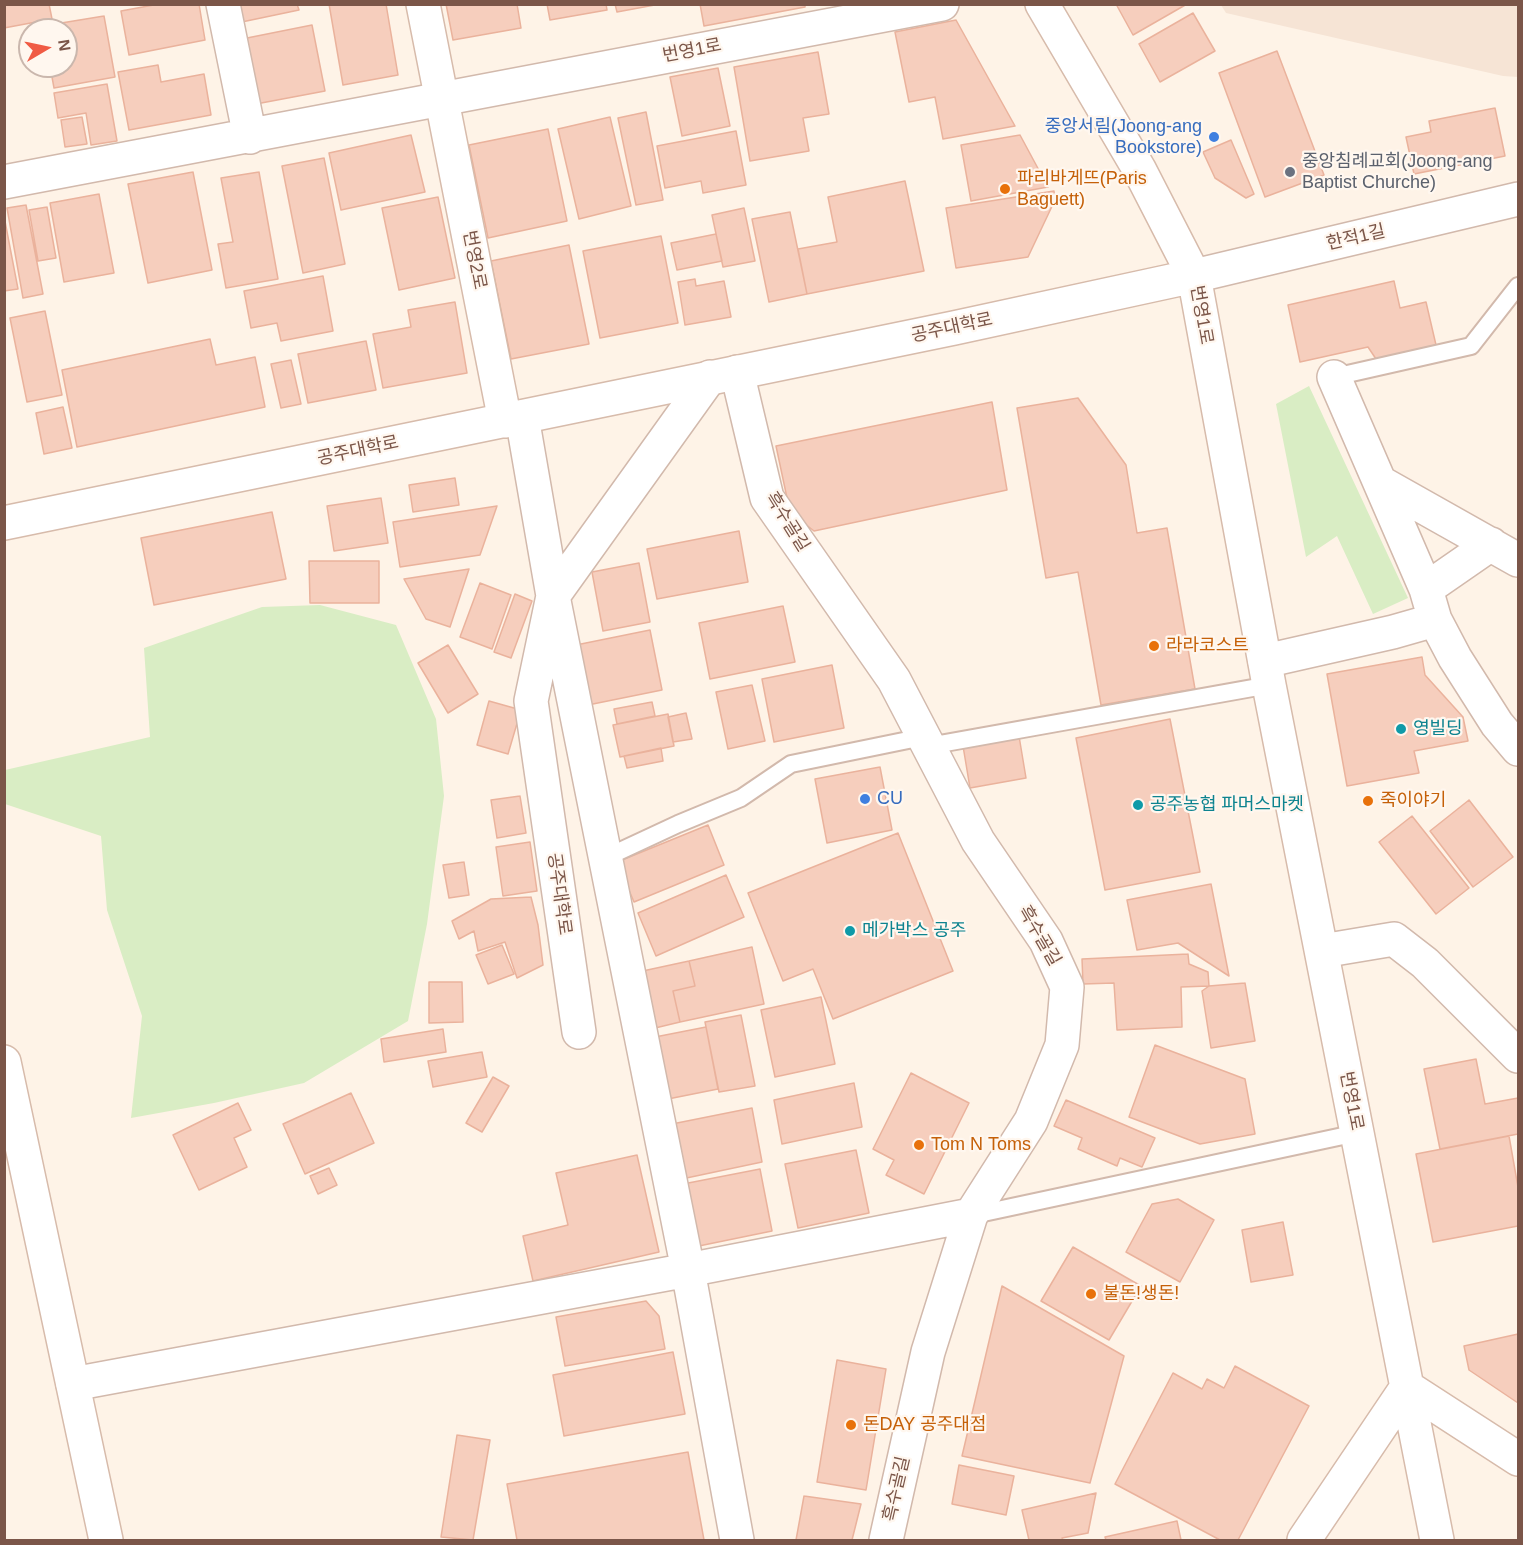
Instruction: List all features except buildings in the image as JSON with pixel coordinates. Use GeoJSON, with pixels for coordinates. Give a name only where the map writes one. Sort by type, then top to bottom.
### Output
{"type":"FeatureCollection","features":[{"type":"Feature","properties":{"kind":"street"},"geometry":{"type":"LineString","coordinates":[[223,4],[250,137]]}},
{"type":"Feature","properties":{"kind":"street","name":"번영2로"},"geometry":{"type":"LineString","coordinates":[[423,4],[553,596],[688,1270],[737,1540]]}},
{"type":"Feature","properties":{"kind":"street","name":"번영1로"},"geometry":{"type":"LineString","coordinates":[[442,98],[942,4]]}},
{"type":"Feature","properties":{"kind":"street","name":"번영1로"},"geometry":{"type":"LineString","coordinates":[[1042,4],[1139,169],[1194,276],[1267,673],[1437,1540]]}},
{"type":"Feature","properties":{"kind":"street"},"geometry":{"type":"LineString","coordinates":[[4,182],[250,137],[442,98]]}},
{"type":"Feature","properties":{"kind":"street","name":"한적1길"},"geometry":{"type":"LineString","coordinates":[[1194,276],[1518,199]]}},
{"type":"Feature","properties":{"kind":"street","name":"공주대학로"},"geometry":{"type":"LineString","coordinates":[[6,514],[514,419],[1194,276]]}},
{"type":"Feature","properties":{"kind":"street","name":"공주대학로"},"geometry":{"type":"LineString","coordinates":[[579,1032],[531,701],[553,596],[724,375]]}},
{"type":"Feature","properties":{"kind":"street","name":"흑수골길"},"geometry":{"type":"LineString","coordinates":[[724,375],[767,498],[894,680],[978,841],[1046,940],[1067,987],[1062,1045],[1031,1121],[971,1215],[928,1352],[886,1540]]}},
{"type":"Feature","properties":{"kind":"street"},"geometry":{"type":"LineString","coordinates":[[1335,377],[1426,589],[1435,620],[1455,658],[1497,724],[1518,749]]}},
{"type":"Feature","properties":{"kind":"street"},"geometry":{"type":"LineString","coordinates":[[1381,483],[1505,552]]}},
{"type":"Feature","properties":{"kind":"street"},"geometry":{"type":"LineString","coordinates":[[1426,589],[1505,552]]}},
{"type":"Feature","properties":{"kind":"street"},"geometry":{"type":"LineString","coordinates":[[1267,673],[1435,620]]}},
{"type":"Feature","properties":{"kind":"street"},"geometry":{"type":"LineString","coordinates":[[1322,951],[1394,939],[1425,963],[1518,1056]]}},
{"type":"Feature","properties":{"kind":"street"},"geometry":{"type":"LineString","coordinates":[[4,1062],[106,1540]]}},
{"type":"Feature","properties":{"kind":"street"},"geometry":{"type":"LineString","coordinates":[[73,1384],[971,1215]]}},
{"type":"Feature","properties":{"kind":"street"},"geometry":{"type":"LineString","coordinates":[[1304,1540],[1407,1387],[1518,1460]]}},
{"type":"Feature","properties":{"kind":"lane"},"geometry":{"type":"LineString","coordinates":[[1335,377],[1471,346],[1518,286]]}},
{"type":"Feature","properties":{"kind":"lane"},"geometry":{"type":"LineString","coordinates":[[605,858],[741,798],[791,764],[926,742],[1267,673]]}},
{"type":"Feature","properties":{"kind":"lane"},"geometry":{"type":"LineString","coordinates":[[971,1215],[1357,1133]]}},
{"type":"Feature","properties":{"kind":"shaded area"},"geometry":{"type":"Polygon","coordinates":[[[1221,5],[1518,5],[1518,77],[1503,76],[1226,13],[1221,5]]]}},
{"type":"Feature","properties":{"kind":"green space"},"geometry":{"type":"Polygon","coordinates":[[[1309,386],[1408,598],[1373,614],[1337,536],[1306,557],[1276,404],[1309,386]]]}},
{"type":"Feature","properties":{"kind":"green space"},"geometry":{"type":"Polygon","coordinates":[[[320,605],[396,625],[436,719],[444,796],[427,924],[408,1021],[304,1083],[131,1118],[142,1016],[107,910],[101,836],[5,804],[5,770],[150,737],[144,648],[262,607],[320,605]]]}},
{"type":"Feature","properties":{"kind":"place","name":"중앙서림(Joong-ang Bookstore)"},"geometry":{"type":"Point","coordinates":[1214,137]}},
{"type":"Feature","properties":{"kind":"place","name":"중앙침례교회(Joong-ang Baptist Churche)"},"geometry":{"type":"Point","coordinates":[1290,172]}},
{"type":"Feature","properties":{"kind":"place","name":"파리바게뜨(Paris Baguett)"},"geometry":{"type":"Point","coordinates":[1005,189]}},
{"type":"Feature","properties":{"kind":"place","name":"라라코스트"},"geometry":{"type":"Point","coordinates":[1154,646]}},
{"type":"Feature","properties":{"kind":"place","name":"영빌딩"},"geometry":{"type":"Point","coordinates":[1401,729]}},
{"type":"Feature","properties":{"kind":"place","name":"CU"},"geometry":{"type":"Point","coordinates":[865,799]}},
{"type":"Feature","properties":{"kind":"place","name":"죽이야기"},"geometry":{"type":"Point","coordinates":[1368,801]}},
{"type":"Feature","properties":{"kind":"place","name":"공주농협 파머스마켓"},"geometry":{"type":"Point","coordinates":[1138,805]}},
{"type":"Feature","properties":{"kind":"place","name":"메가박스 공주"},"geometry":{"type":"Point","coordinates":[850,931]}},
{"type":"Feature","properties":{"kind":"place","name":"Tom N Toms"},"geometry":{"type":"Point","coordinates":[919,1145]}},
{"type":"Feature","properties":{"kind":"place","name":"불돈!생돈!"},"geometry":{"type":"Point","coordinates":[1091,1294]}},
{"type":"Feature","properties":{"kind":"place","name":"돈DAY 공주대점"},"geometry":{"type":"Point","coordinates":[851,1425]}}]}
